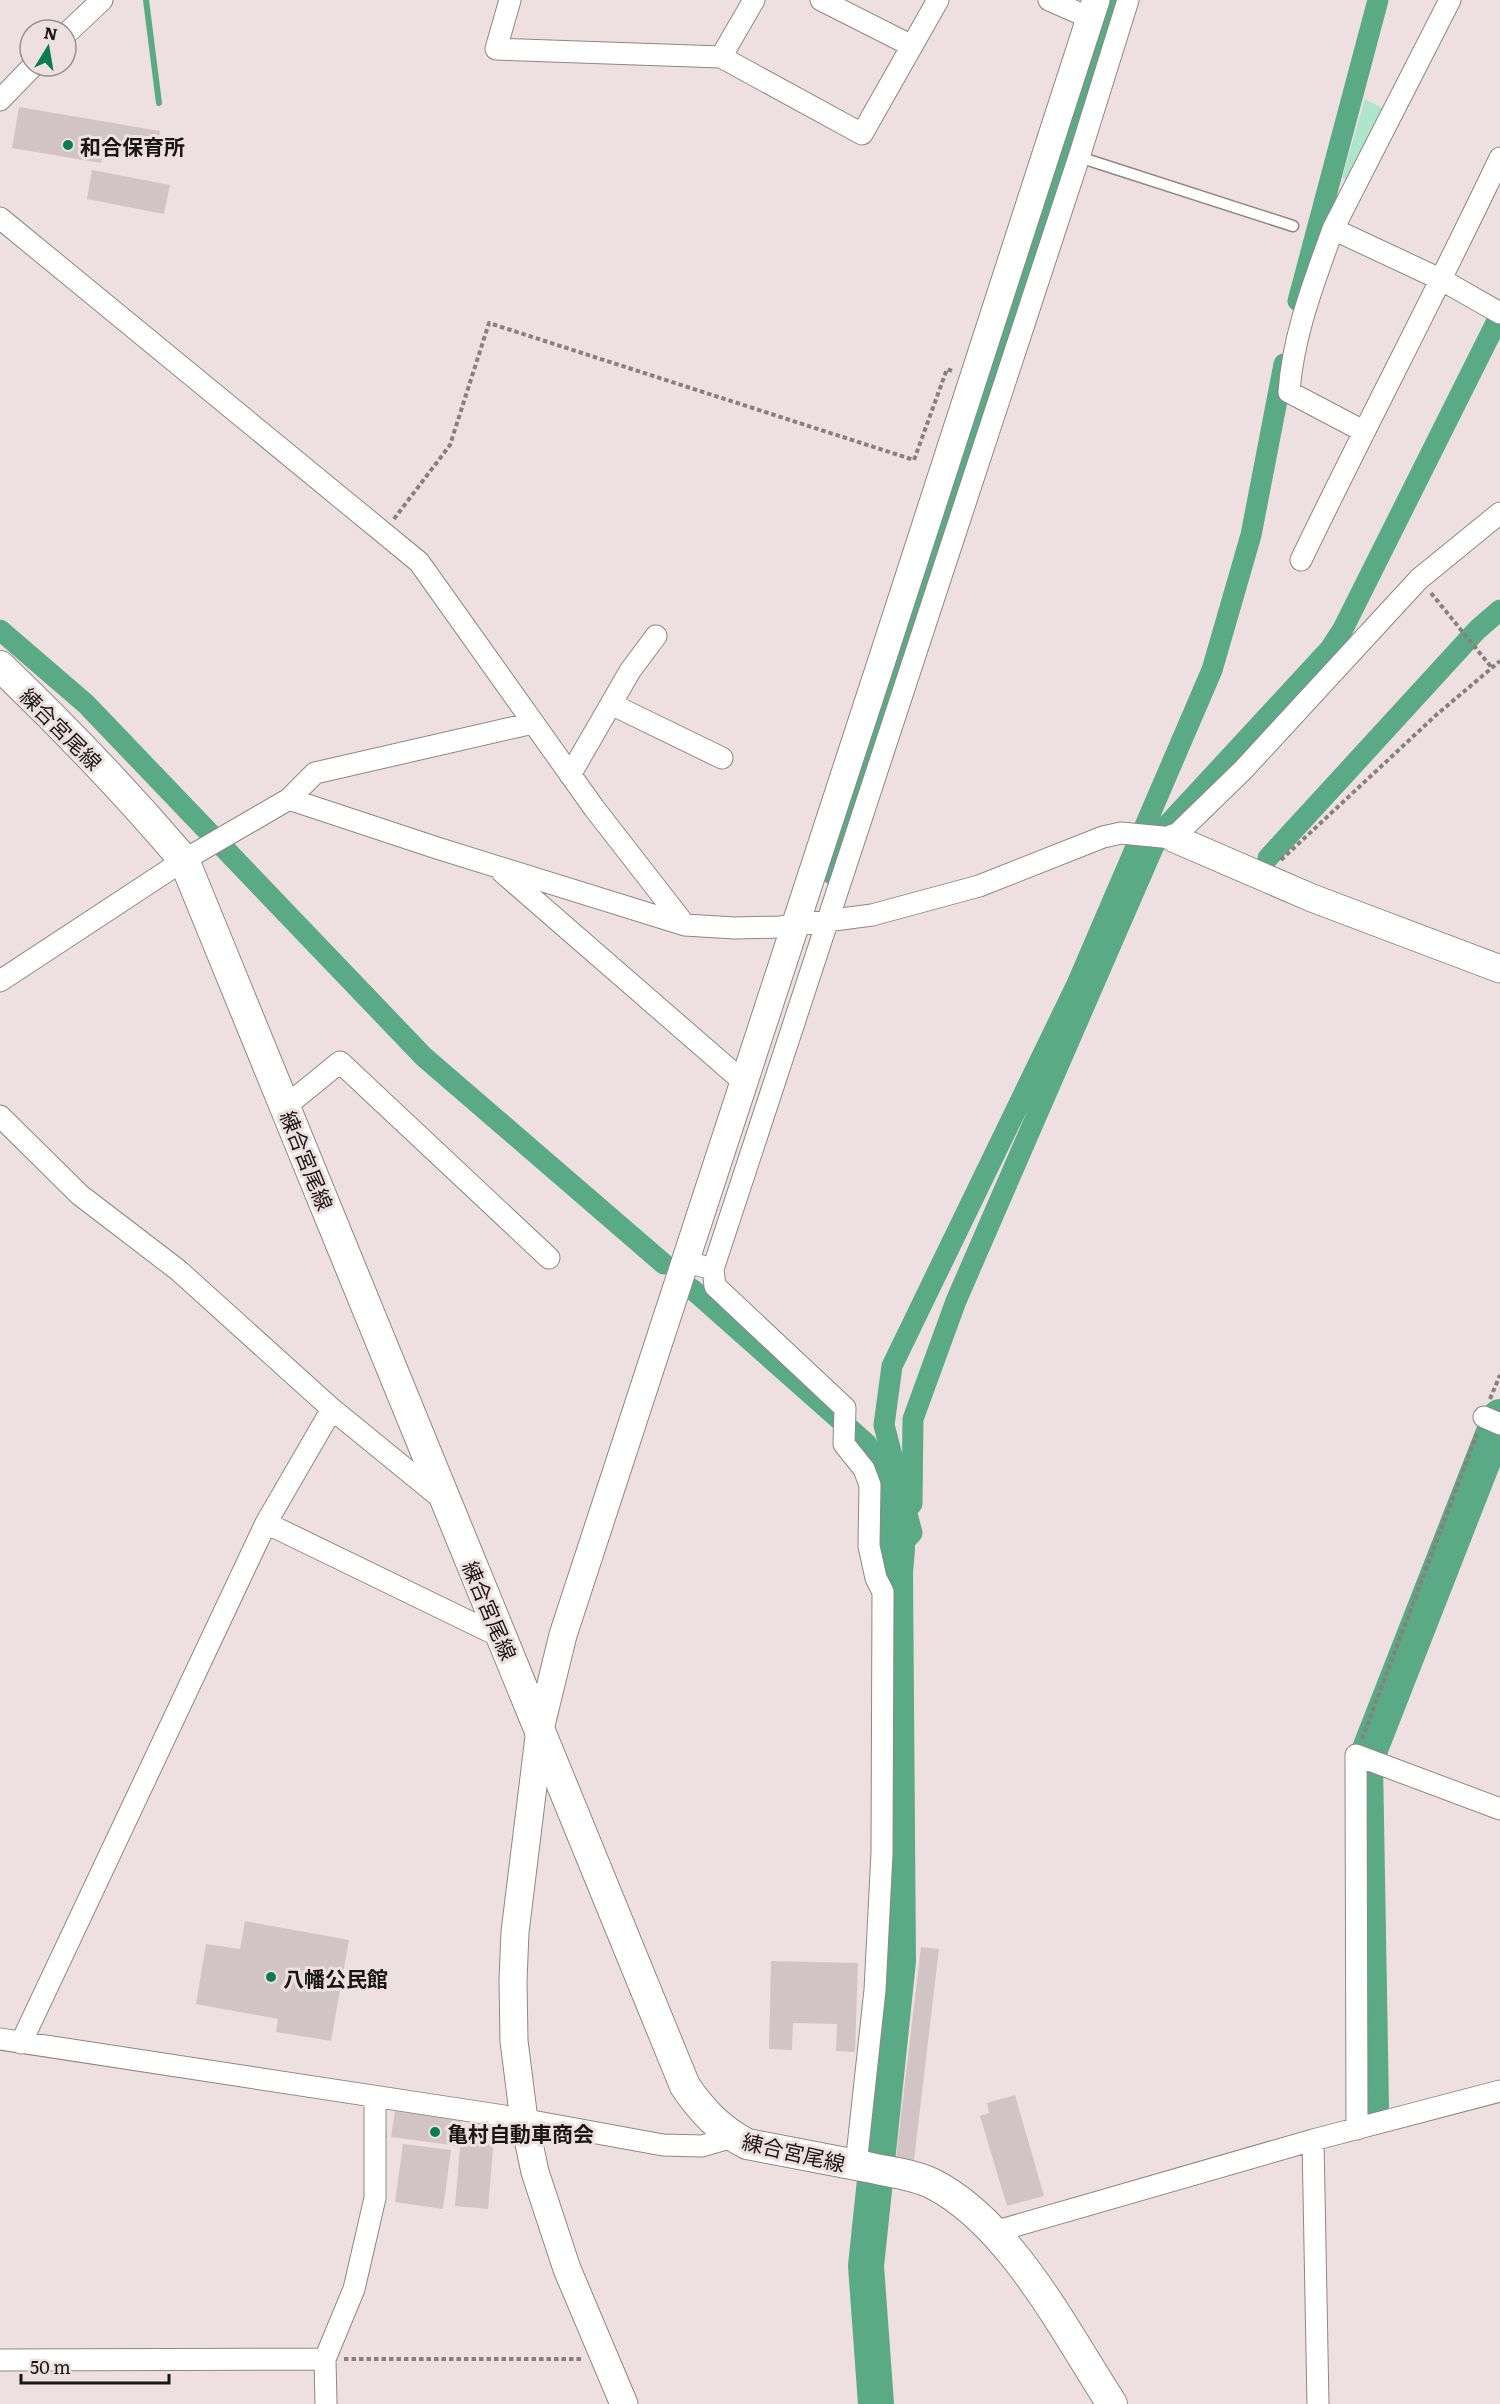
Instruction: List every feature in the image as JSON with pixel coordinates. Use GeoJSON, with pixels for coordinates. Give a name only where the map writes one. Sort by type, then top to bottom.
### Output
{"type":"FeatureCollection","features":[{"type":"Feature","properties":{"kind":"main road","name":"練合宮尾線"},"geometry":{"type":"LineString","coordinates":[[0,666],[71,735],[135,803],[184,861],[446,1502],[505,1639],[685,2086],[703,2112],[733,2137],[747,2144],[856,2165],[932,2183],[967,2205],[994,2232],[1025,2270],[1112,2404]]}},
{"type":"Feature","properties":{"kind":"street"},"geometry":{"type":"LineString","coordinates":[[78,23],[102,0]]}},
{"type":"Feature","properties":{"kind":"street"},"geometry":{"type":"LineString","coordinates":[[510,0],[496,49],[721,57],[862,134],[938,0]]}},
{"type":"Feature","properties":{"kind":"street"},"geometry":{"type":"LineString","coordinates":[[721,57],[754,0]]}},
{"type":"Feature","properties":{"kind":"street"},"geometry":{"type":"LineString","coordinates":[[821,0],[912,46]]}},
{"type":"Feature","properties":{"kind":"street"},"geometry":{"type":"LineString","coordinates":[[624,2404],[567,2269],[535,2172],[524,2120],[514,2041],[513,1981],[516,1932],[540,1729],[563,1635],[828,920],[1079,157],[1077,112],[1094,9],[1048,0]]}},
{"type":"Feature","properties":{"kind":"street"},"geometry":{"type":"LineString","coordinates":[[700,1266],[746,1084],[972,377],[1077,112],[1128,0]]}},
{"type":"Feature","properties":{"kind":"street"},"geometry":{"type":"LineString","coordinates":[[1364,431],[1289,392],[1290,376],[1303,314],[1333,229],[1450,0]]}},
{"type":"Feature","properties":{"kind":"street"},"geometry":{"type":"LineString","coordinates":[[0,100],[21,78]]}},
{"type":"Feature","properties":{"kind":"street"},"geometry":{"type":"LineString","coordinates":[[1301,560],[1442,280],[1500,158]]}},
{"type":"Feature","properties":{"kind":"street"},"geometry":{"type":"LineString","coordinates":[[0,218],[419,562],[594,808],[686,926]]}},
{"type":"Feature","properties":{"kind":"street"},"geometry":{"type":"LineString","coordinates":[[1333,229],[1442,280],[1500,313]]}},
{"type":"Feature","properties":{"kind":"street"},"geometry":{"type":"LineString","coordinates":[[1168,837],[1243,770],[1419,579],[1500,513]]}},
{"type":"Feature","properties":{"kind":"street"},"geometry":{"type":"LineString","coordinates":[[570,775],[630,671],[656,636]]}},
{"type":"Feature","properties":{"kind":"street"},"geometry":{"type":"LineString","coordinates":[[611,704],[722,758]]}},
{"type":"Feature","properties":{"kind":"street"},"geometry":{"type":"LineString","coordinates":[[0,981],[184,861],[290,799],[315,773],[533,723]]}},
{"type":"Feature","properties":{"kind":"street"},"geometry":{"type":"LineString","coordinates":[[290,799],[496,867],[686,926],[735,928],[798,924],[872,915],[979,886],[1103,837],[1121,833],[1168,837],[1262,877],[1500,969]]}},
{"type":"Feature","properties":{"kind":"street"},"geometry":{"type":"LineString","coordinates":[[496,867],[746,1084]]}},
{"type":"Feature","properties":{"kind":"street"},"geometry":{"type":"LineString","coordinates":[[285,1106],[340,1062],[549,1258]]}},
{"type":"Feature","properties":{"kind":"street"},"geometry":{"type":"LineString","coordinates":[[0,1116],[80,1195],[178,1270],[332,1409],[446,1502]]}},
{"type":"Feature","properties":{"kind":"street"},"geometry":{"type":"LineString","coordinates":[[700,1266],[716,1286],[845,1408],[844,1444],[864,1469],[870,1485],[869,1546],[876,1578],[883,1592],[882,1853],[875,1990],[856,2165]]}},
{"type":"Feature","properties":{"kind":"street"},"geometry":{"type":"LineString","coordinates":[[21,2043],[266,1523],[332,1409]]}},
{"type":"Feature","properties":{"kind":"street"},"geometry":{"type":"LineString","coordinates":[[266,1523],[505,1639]]}},
{"type":"Feature","properties":{"kind":"street"},"geometry":{"type":"LineString","coordinates":[[1357,2129],[1356,1755],[1500,1809]]}},
{"type":"Feature","properties":{"kind":"street"},"geometry":{"type":"LineString","coordinates":[[0,2039],[524,2120],[663,2145],[702,2146],[733,2137]]}},
{"type":"Feature","properties":{"kind":"street"},"geometry":{"type":"LineString","coordinates":[[994,2232],[1313,2140],[1500,2091]]}},
{"type":"Feature","properties":{"kind":"street"},"geometry":{"type":"LineString","coordinates":[[326,2404],[326,2358],[354,2289],[375,2198],[375,2097]]}},
{"type":"Feature","properties":{"kind":"street"},"geometry":{"type":"LineString","coordinates":[[1313,2140],[1318,2404]]}},
{"type":"Feature","properties":{"kind":"street"},"geometry":{"type":"LineString","coordinates":[[0,2360],[326,2358]]}},
{"type":"Feature","properties":{"kind":"lane"},"geometry":{"type":"LineString","coordinates":[[1079,157],[1293,226]]}},
{"type":"Feature","properties":{"kind":"path"},"geometry":{"type":"LineString","coordinates":[[384,532],[450,445],[489,323],[914,460],[946,369],[972,377]]}},
{"type":"Feature","properties":{"kind":"path"},"geometry":{"type":"LineString","coordinates":[[1419,579],[1492,668]]}},
{"type":"Feature","properties":{"kind":"path"},"geometry":{"type":"LineString","coordinates":[[1262,877],[1435,716],[1500,661]]}},
{"type":"Feature","properties":{"kind":"path"},"geometry":{"type":"LineString","coordinates":[[1356,1755],[1492,1421],[1500,1375]]}},
{"type":"Feature","properties":{"kind":"path"},"geometry":{"type":"LineString","coordinates":[[326,2358],[605,2359]]}},
{"type":"Feature","properties":{"kind":"green space"},"geometry":{"type":"Polygon","coordinates":[[[1365,99],[1388,111],[1350,181],[1342,178],[1365,99]]]}},
{"type":"Feature","properties":{"kind":"building"},"geometry":{"type":"Polygon","coordinates":[[[19,107],[160,131],[155,157],[104,149],[101,163],[12,148],[19,107]]]}},
{"type":"Feature","properties":{"kind":"building"},"geometry":{"type":"Polygon","coordinates":[[[92,170],[170,185],[164,214],[87,199],[92,170]]]}},
{"type":"Feature","properties":{"kind":"building","name":"八幡公民館"},"geometry":{"type":"Polygon","coordinates":[[[245,1921],[349,1940],[331,2041],[276,2032],[278,2019],[196,2004],[206,1944],[240,1949],[245,1921]]]}},
{"type":"Feature","properties":{"kind":"building"},"geometry":{"type":"Polygon","coordinates":[[[921,1947],[939,1949],[914,2160],[896,2158],[921,1947]]]}},
{"type":"Feature","properties":{"kind":"building"},"geometry":{"type":"Polygon","coordinates":[[[771,1961],[858,1963],[855,2052],[836,2051],[837,2024],[793,2023],[792,2050],[769,2049],[771,1961]]]}},
{"type":"Feature","properties":{"kind":"building"},"geometry":{"type":"Polygon","coordinates":[[[1015,2095],[1044,2196],[1007,2206],[980,2116],[989,2113],[987,2103],[1015,2095]]]}},
{"type":"Feature","properties":{"kind":"building"},"geometry":{"type":"Polygon","coordinates":[[[395,2111],[462,2120],[458,2146],[391,2137],[395,2111]]]}},
{"type":"Feature","properties":{"kind":"building"},"geometry":{"type":"Polygon","coordinates":[[[461,2135],[494,2137],[488,2209],[455,2206],[461,2135]]]}},
{"type":"Feature","properties":{"kind":"building"},"geometry":{"type":"Polygon","coordinates":[[[403,2144],[451,2150],[443,2209],[395,2202],[403,2144]]]}},
{"type":"Feature","properties":{"kind":"waterway"},"geometry":{"type":"LineString","coordinates":[[146,0],[159,103]]}},
{"type":"Feature","properties":{"kind":"waterway"},"geometry":{"type":"LineString","coordinates":[[832,874],[1116,0]]}},
{"type":"Feature","properties":{"kind":"waterway"},"geometry":{"type":"LineString","coordinates":[[1298,301],[1378,0]]}},
{"type":"Feature","properties":{"kind":"waterway"},"geometry":{"type":"LineString","coordinates":[[912,1504],[913,1419],[956,1301],[1159,834],[1330,649],[1343,629],[1500,315]]}},
{"type":"Feature","properties":{"kind":"waterway"},"geometry":{"type":"LineString","coordinates":[[897,1549],[912,1533],[884,1425],[892,1366],[1077,984],[1212,670],[1251,535],[1284,364]]}},
{"type":"Feature","properties":{"kind":"waterway"},"geometry":{"type":"LineString","coordinates":[[1268,858],[1477,630],[1500,610]]}},
{"type":"Feature","properties":{"kind":"waterway"},"geometry":{"type":"LineString","coordinates":[[0,630],[86,704],[424,1057],[664,1264]]}},
{"type":"Feature","properties":{"kind":"waterway"},"geometry":{"type":"LineString","coordinates":[[692,1289],[867,1444],[892,1507]]}},
{"type":"Feature","properties":{"kind":"waterway"},"geometry":{"type":"LineString","coordinates":[[1371,2107],[1365,1762],[1500,1417]]}},
{"type":"Feature","properties":{"kind":"waterway"},"geometry":{"type":"LineString","coordinates":[[876,2404],[866,2266],[898,1961],[895,1572],[897,1549],[892,1507]]}},
{"type":"Feature","properties":{"kind":"place","name":"和合保育所"},"geometry":{"type":"Point","coordinates":[68,145]}},
{"type":"Feature","properties":{"kind":"place","name":"八幡公民館"},"geometry":{"type":"Point","coordinates":[271,1977]}},
{"type":"Feature","properties":{"kind":"place","name":"亀村自動車商会"},"geometry":{"type":"Point","coordinates":[435,2132]}}]}
